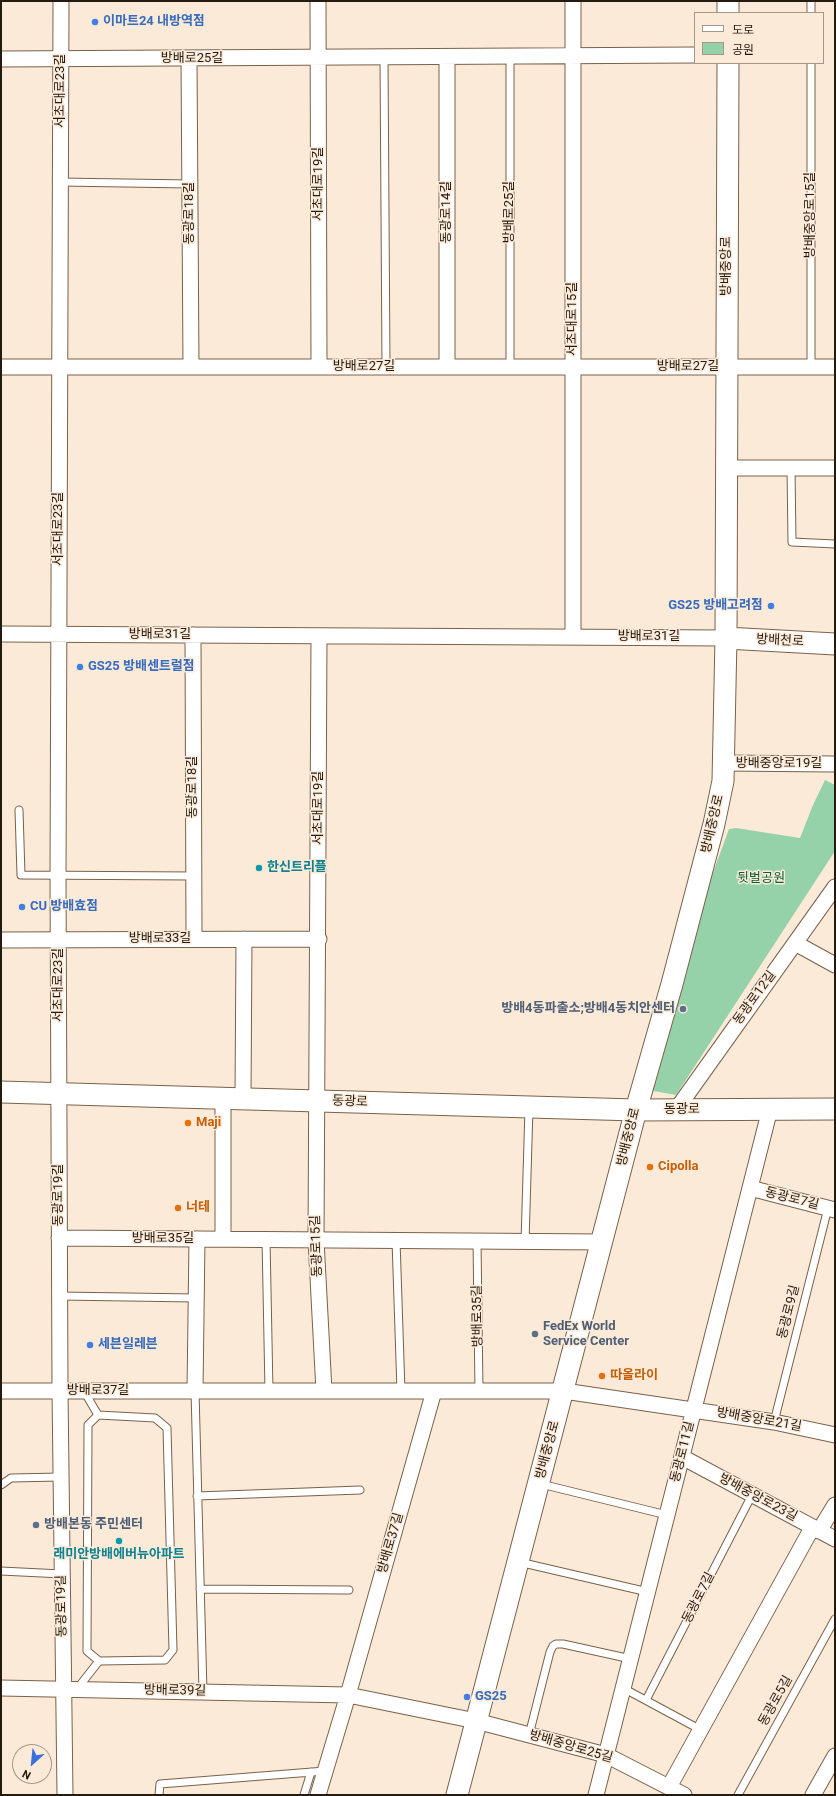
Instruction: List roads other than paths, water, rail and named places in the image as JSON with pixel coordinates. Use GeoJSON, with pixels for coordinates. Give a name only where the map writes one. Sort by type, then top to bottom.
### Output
{"type":"FeatureCollection","features":[{"type":"Feature","properties":{"kind":"street","name":"서초대로23길"},"geometry":{"type":"LineString","coordinates":[[59,1094],[58,875],[61,1]]}},
{"type":"Feature","properties":{"kind":"street","name":"서초대로19길"},"geometry":{"type":"LineString","coordinates":[[318,1],[319,367]]}},
{"type":"Feature","properties":{"kind":"street","name":"서초대로15길"},"geometry":{"type":"LineString","coordinates":[[573,1],[573,637]]}},
{"type":"Feature","properties":{"kind":"street"},"geometry":{"type":"LineString","coordinates":[[728,1],[728,12]]}},
{"type":"Feature","properties":{"kind":"street","name":"방배로25길"},"geometry":{"type":"LineString","coordinates":[[1,59],[61,60],[694,55]]}},
{"type":"Feature","properties":{"kind":"street","name":"동광로14길"},"geometry":{"type":"LineString","coordinates":[[447,57],[447,367]]}},
{"type":"Feature","properties":{"kind":"street","name":"동광로18길"},"geometry":{"type":"LineString","coordinates":[[189,59],[191,367]]}},
{"type":"Feature","properties":{"kind":"street","name":"방배중앙로"},"geometry":{"type":"LineString","coordinates":[[457,1795],[603,1242],[636,1110],[714,824],[723,781],[726,638],[728,64]]}},
{"type":"Feature","properties":{"kind":"street","name":"방배로27길"},"geometry":{"type":"LineString","coordinates":[[1,367],[726,367]]}},
{"type":"Feature","properties":{"kind":"street"},"geometry":{"type":"LineString","coordinates":[[726,367],[835,367]]}},
{"type":"Feature","properties":{"kind":"street"},"geometry":{"type":"LineString","coordinates":[[726,468],[835,468]]}},
{"type":"Feature","properties":{"kind":"street","name":"방배로31길"},"geometry":{"type":"LineString","coordinates":[[1,634],[726,638]]}},
{"type":"Feature","properties":{"kind":"street","name":"동광로18길"},"geometry":{"type":"LineString","coordinates":[[193,635],[194,939]]}},
{"type":"Feature","properties":{"kind":"street","name":"서초대로19길"},"geometry":{"type":"LineString","coordinates":[[316,1101],[319,939],[319,636]]}},
{"type":"Feature","properties":{"kind":"street","name":"방배천로"},"geometry":{"type":"LineString","coordinates":[[726,638],[835,644]]}},
{"type":"Feature","properties":{"kind":"street","name":"방배중앙로19길"},"geometry":{"type":"LineString","coordinates":[[723,763],[835,764]]}},
{"type":"Feature","properties":{"kind":"street","name":"동광로12길"},"geometry":{"type":"LineString","coordinates":[[676,1110],[835,887]]}},
{"type":"Feature","properties":{"kind":"street"},"geometry":{"type":"LineString","coordinates":[[223,1239],[244,939]]}},
{"type":"Feature","properties":{"kind":"street","name":"방배로33길"},"geometry":{"type":"LineString","coordinates":[[1,940],[319,939]]}},
{"type":"Feature","properties":{"kind":"street"},"geometry":{"type":"LineString","coordinates":[[795,943],[835,964]]}},
{"type":"Feature","properties":{"kind":"street","name":"동광로"},"geometry":{"type":"LineString","coordinates":[[1,1092],[636,1110],[835,1109]]}},
{"type":"Feature","properties":{"kind":"street","name":"동광로19길"},"geometry":{"type":"LineString","coordinates":[[59,1094],[60,1477],[62,1574],[70,1689],[65,1795]]}},
{"type":"Feature","properties":{"kind":"street","name":"동광로15길"},"geometry":{"type":"LineString","coordinates":[[316,1101],[316,1240],[324,1391]]}},
{"type":"Feature","properties":{"kind":"street","name":"동광로11길"},"geometry":{"type":"LineString","coordinates":[[596,1795],[770,1109]]}},
{"type":"Feature","properties":{"kind":"street","name":"동광로7길"},"geometry":{"type":"LineString","coordinates":[[750,1188],[832,1209]]}},
{"type":"Feature","properties":{"kind":"street","name":"방배로35길"},"geometry":{"type":"LineString","coordinates":[[59,1238],[603,1242]]}},
{"type":"Feature","properties":{"kind":"street"},"geometry":{"type":"LineString","coordinates":[[195,1391],[197,1239]]}},
{"type":"Feature","properties":{"kind":"street","name":"방배로37길"},"geometry":{"type":"LineString","coordinates":[[1,1391],[564,1391]]}},
{"type":"Feature","properties":{"kind":"street","name":"방배로37길"},"geometry":{"type":"LineString","coordinates":[[348,1695],[434,1391]]}},
{"type":"Feature","properties":{"kind":"street","name":"방배중앙로21길"},"geometry":{"type":"LineString","coordinates":[[564,1391],[694,1409],[774,1422],[835,1435]]}},
{"type":"Feature","properties":{"kind":"street","name":"방배중앙로23길"},"geometry":{"type":"LineString","coordinates":[[682,1457],[835,1539]]}},
{"type":"Feature","properties":{"kind":"street"},"geometry":{"type":"LineString","coordinates":[[669,1787],[816,1529],[835,1506]]}},
{"type":"Feature","properties":{"kind":"street","name":"방배로39길"},"geometry":{"type":"LineString","coordinates":[[1,1688],[348,1695],[476,1721]]}},
{"type":"Feature","properties":{"kind":"street"},"geometry":{"type":"LineString","coordinates":[[318,1795],[318,1771],[348,1695]]}},
{"type":"Feature","properties":{"kind":"street","name":"방배중앙로25길"},"geometry":{"type":"LineString","coordinates":[[476,1721],[606,1755],[684,1795]]}},
{"type":"Feature","properties":{"kind":"street"},"geometry":{"type":"LineString","coordinates":[[813,1795],[835,1756]]}},
{"type":"Feature","properties":{"kind":"lane"},"geometry":{"type":"LineString","coordinates":[[812,1],[812,12]]}},
{"type":"Feature","properties":{"kind":"lane","name":"방배로25길"},"geometry":{"type":"LineString","coordinates":[[510,57],[510,367]]}},
{"type":"Feature","properties":{"kind":"lane"},"geometry":{"type":"LineString","coordinates":[[384,58],[386,367]]}},
{"type":"Feature","properties":{"kind":"lane","name":"방배중앙로15길"},"geometry":{"type":"LineString","coordinates":[[811,64],[811,367]]}},
{"type":"Feature","properties":{"kind":"lane"},"geometry":{"type":"LineString","coordinates":[[60,182],[190,184]]}},
{"type":"Feature","properties":{"kind":"lane"},"geometry":{"type":"LineString","coordinates":[[791,468],[792,542],[835,544]]}},
{"type":"Feature","properties":{"kind":"lane"},"geometry":{"type":"LineString","coordinates":[[19,810],[21,875],[194,876]]}},
{"type":"Feature","properties":{"kind":"lane"},"geometry":{"type":"LineString","coordinates":[[526,1242],[529,1107]]}},
{"type":"Feature","properties":{"kind":"lane","name":"동광로9길"},"geometry":{"type":"LineString","coordinates":[[774,1422],[832,1209]]}},
{"type":"Feature","properties":{"kind":"lane"},"geometry":{"type":"LineString","coordinates":[[266,1240],[269,1391]]}},
{"type":"Feature","properties":{"kind":"lane"},"geometry":{"type":"LineString","coordinates":[[396,1240],[401,1391]]}},
{"type":"Feature","properties":{"kind":"lane","name":"방배로35길"},"geometry":{"type":"LineString","coordinates":[[477,1241],[479,1391]]}},
{"type":"Feature","properties":{"kind":"lane"},"geometry":{"type":"LineString","coordinates":[[59,1296],[196,1298]]}},
{"type":"Feature","properties":{"kind":"lane"},"geometry":{"type":"LineString","coordinates":[[84,1391],[98,1415]]}},
{"type":"Feature","properties":{"kind":"lane"},"geometry":{"type":"LineString","coordinates":[[195,1391],[203,1692]]}},
{"type":"Feature","properties":{"kind":"lane"},"geometry":{"type":"LineString","coordinates":[[98,1415],[155,1418],[167,1428],[173,1650],[165,1660],[99,1660],[87,1651],[88,1425],[98,1415]]}},
{"type":"Feature","properties":{"kind":"lane"},"geometry":{"type":"LineString","coordinates":[[1,1485],[11,1478],[60,1477]]}},
{"type":"Feature","properties":{"kind":"lane"},"geometry":{"type":"LineString","coordinates":[[539,1484],[667,1515]]}},
{"type":"Feature","properties":{"kind":"lane"},"geometry":{"type":"LineString","coordinates":[[198,1496],[360,1490]]}},
{"type":"Feature","properties":{"kind":"lane","name":"동광로7길"},"geometry":{"type":"LineString","coordinates":[[646,1700],[752,1495]]}},
{"type":"Feature","properties":{"kind":"lane"},"geometry":{"type":"LineString","coordinates":[[518,1562],[648,1592]]}},
{"type":"Feature","properties":{"kind":"lane"},"geometry":{"type":"LineString","coordinates":[[1,1571],[62,1574]]}},
{"type":"Feature","properties":{"kind":"lane"},"geometry":{"type":"LineString","coordinates":[[200,1589],[349,1590]]}},
{"type":"Feature","properties":{"kind":"lane","name":"동광로5길"},"geometry":{"type":"LineString","coordinates":[[738,1795],[835,1619]]}},
{"type":"Feature","properties":{"kind":"lane"},"geometry":{"type":"LineString","coordinates":[[529,1735],[550,1652],[553,1646],[556,1644],[563,1644],[631,1659]]}},
{"type":"Feature","properties":{"kind":"lane"},"geometry":{"type":"LineString","coordinates":[[70,1689],[99,1660]]}},
{"type":"Feature","properties":{"kind":"lane"},"geometry":{"type":"LineString","coordinates":[[623,1688],[701,1730]]}},
{"type":"Feature","properties":{"kind":"lane"},"geometry":{"type":"LineString","coordinates":[[159,1795],[160,1784],[318,1771]]}},
{"type":"Feature","properties":{"kind":"lane"},"geometry":{"type":"LineString","coordinates":[[304,1795],[318,1771]]}},
{"type":"Feature","properties":{"kind":"place","name":"이마트24 내방역점"},"geometry":{"type":"Point","coordinates":[95,22]}},
{"type":"Feature","properties":{"kind":"place","name":"GS25 방배고려점"},"geometry":{"type":"Point","coordinates":[771,606]}},
{"type":"Feature","properties":{"kind":"place","name":"GS25 방배센트럴점"},"geometry":{"type":"Point","coordinates":[80,667]}},
{"type":"Feature","properties":{"kind":"place","name":"한신트리플"},"geometry":{"type":"Point","coordinates":[259,868]}},
{"type":"Feature","properties":{"kind":"place","name":"CU 방배효점"},"geometry":{"type":"Point","coordinates":[22,907]}},
{"type":"Feature","properties":{"kind":"place","name":"방배4동파출소;방배4동치안센터"},"geometry":{"type":"Point","coordinates":[683,1009]}},
{"type":"Feature","properties":{"kind":"place","name":"Maji"},"geometry":{"type":"Point","coordinates":[188,1123]}},
{"type":"Feature","properties":{"kind":"place","name":"Cipolla"},"geometry":{"type":"Point","coordinates":[650,1167]}},
{"type":"Feature","properties":{"kind":"place","name":"너테"},"geometry":{"type":"Point","coordinates":[178,1208]}},
{"type":"Feature","properties":{"kind":"place","name":"FedEx World Service Center"},"geometry":{"type":"Point","coordinates":[535,1334]}},
{"type":"Feature","properties":{"kind":"place","name":"세븐일레븐"},"geometry":{"type":"Point","coordinates":[90,1345]}},
{"type":"Feature","properties":{"kind":"place","name":"따올라이"},"geometry":{"type":"Point","coordinates":[602,1376]}},
{"type":"Feature","properties":{"kind":"place","name":"방배본동 주민센터"},"geometry":{"type":"Point","coordinates":[36,1525]}},
{"type":"Feature","properties":{"kind":"place","name":"래미안방배에버뉴아파트"},"geometry":{"type":"Point","coordinates":[119,1541]}},
{"type":"Feature","properties":{"kind":"place","name":"GS25"},"geometry":{"type":"Point","coordinates":[467,1697]}},
{"type":"Feature","properties":{"kind":"park label","name":"뒷벌공원"},"geometry":{"type":"Point","coordinates":[761,879]}}]}
